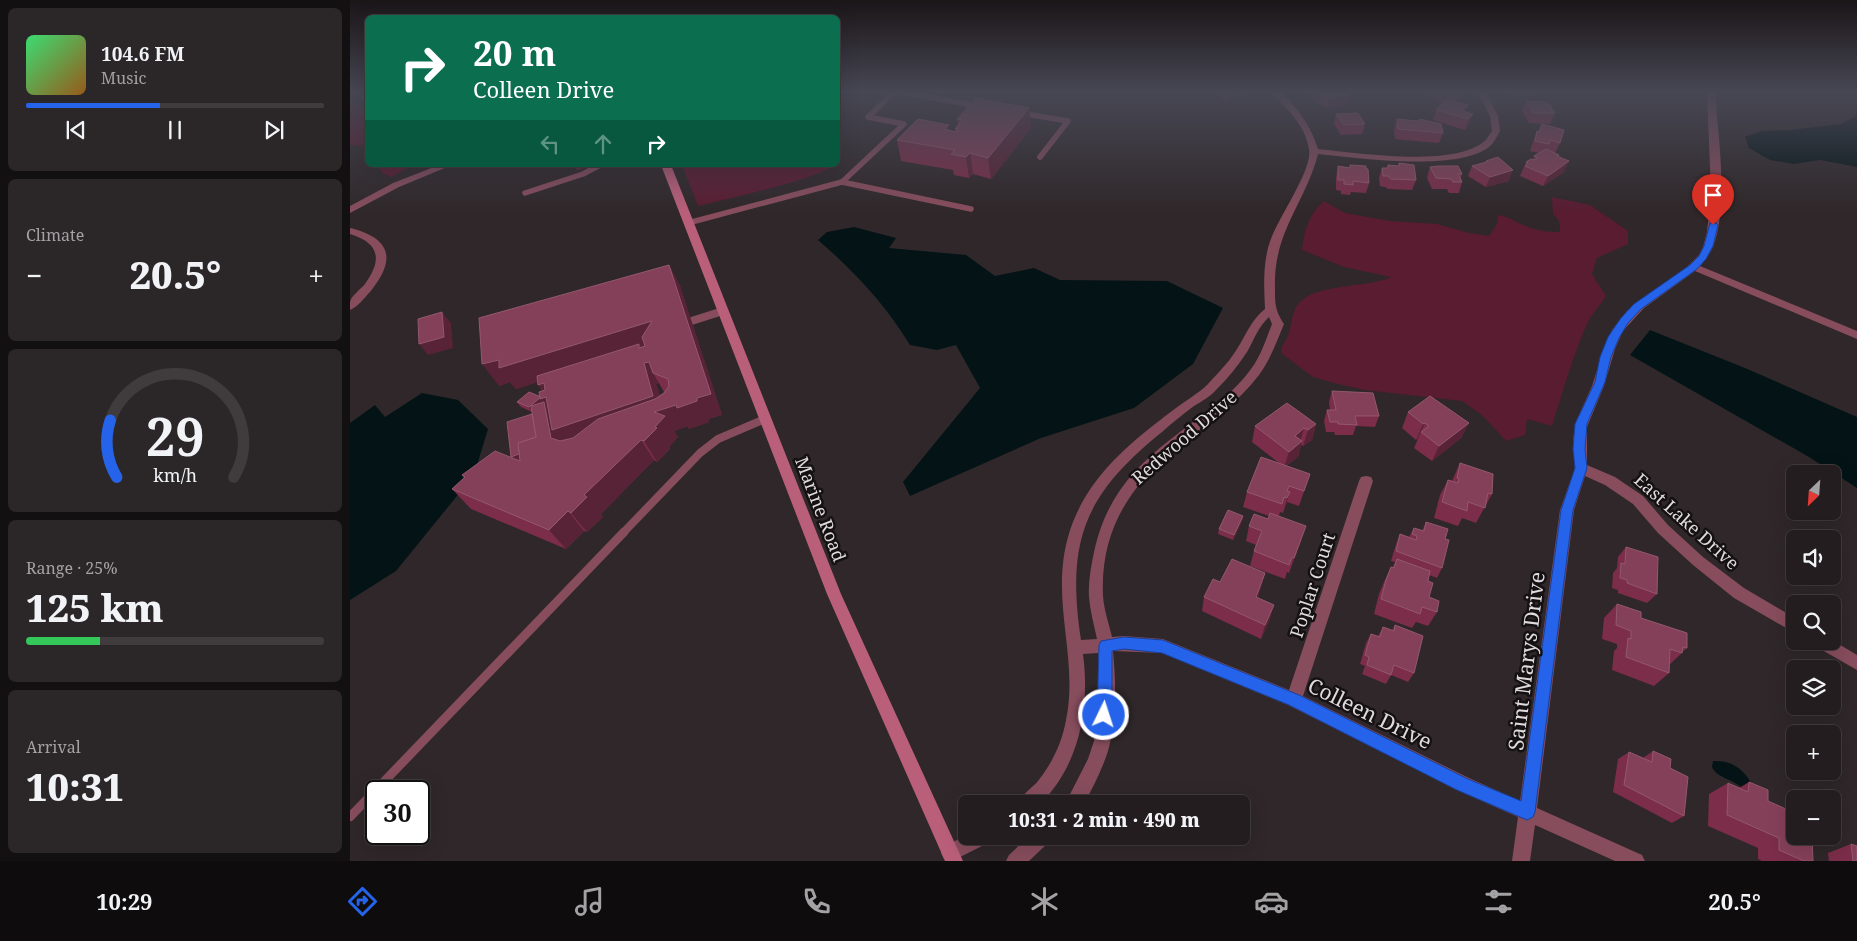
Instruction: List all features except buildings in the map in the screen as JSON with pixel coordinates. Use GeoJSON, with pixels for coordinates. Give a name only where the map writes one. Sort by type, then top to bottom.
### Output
{"type":"FeatureCollection","features":[{"type":"Feature","properties":{"kind":"main road","name":"Marine Road"},"geometry":{"type":"LineString","coordinates":[[667,167],[846,622],[952,857]]}},
{"type":"Feature","properties":{"kind":"street"},"geometry":{"type":"LineString","coordinates":[[1308,132],[1314,151],[1430,159],[1475,152],[1489,143],[1496,132]]}},
{"type":"Feature","properties":{"kind":"street"},"geometry":{"type":"LineString","coordinates":[[1581,468],[1579,449],[1581,424],[1600,382],[1606,357],[1614,337],[1624,321],[1638,307],[1694,267],[1703,257],[1709,246],[1713,225],[1715,195],[1713,132]]}},
{"type":"Feature","properties":{"kind":"street","name":"Redwood Drive"},"geometry":{"type":"LineString","coordinates":[[1079,795],[1087,782],[1101,748],[1106,698],[1106,645],[1096,595],[1100,557],[1109,520],[1130,482],[1162,453],[1233,395],[1254,372],[1268,350],[1278,324],[1270,310],[1269,278],[1278,233],[1310,170],[1314,151]]}},
{"type":"Feature","properties":{"kind":"street"},"geometry":{"type":"LineString","coordinates":[[350,210],[396,185],[442,167]]}},
{"type":"Feature","properties":{"kind":"street"},"geometry":{"type":"LineString","coordinates":[[350,230],[372,239],[381,250],[382,258],[376,277],[350,306]]}},
{"type":"Feature","properties":{"kind":"street"},"geometry":{"type":"LineString","coordinates":[[1694,267],[1857,334]]}},
{"type":"Feature","properties":{"kind":"street","name":"Redwood Drive"},"geometry":{"type":"LineString","coordinates":[[1035,795],[1053,776],[1067,748],[1074,721],[1078,690],[1068,595],[1072,546],[1080,518],[1095,492],[1131,450],[1210,390],[1236,360],[1257,320],[1270,310]]}},
{"type":"Feature","properties":{"kind":"street","name":"East Lake Drive"},"geometry":{"type":"LineString","coordinates":[[1581,468],[1610,481],[1638,500],[1663,529],[1698,561],[1739,593],[1786,621]]}},
{"type":"Feature","properties":{"kind":"street","name":"Saint Marys Drive"},"geometry":{"type":"LineString","coordinates":[[1521,861],[1567,510],[1581,468]]}},
{"type":"Feature","properties":{"kind":"street","name":"Poplar Court"},"geometry":{"type":"LineString","coordinates":[[1294,700],[1366,481]]}},
{"type":"Feature","properties":{"kind":"street","name":"Colleen Drive"},"geometry":{"type":"LineString","coordinates":[[1074,648],[1134,643],[1163,646],[1294,700],[1463,784],[1636,861]]}},
{"type":"Feature","properties":{"kind":"street"},"geometry":{"type":"LineString","coordinates":[[1835,650],[1857,663]]}},
{"type":"Feature","properties":{"kind":"street"},"geometry":{"type":"LineString","coordinates":[[952,857],[970,845]]}},
{"type":"Feature","properties":{"kind":"street"},"geometry":{"type":"LineString","coordinates":[[1015,861],[1034,845]]}},
{"type":"Feature","properties":{"kind":"lane"},"geometry":{"type":"LineString","coordinates":[[842,182],[895,132]]}},
{"type":"Feature","properties":{"kind":"lane"},"geometry":{"type":"LineString","coordinates":[[1040,157],[1059,132]]}},
{"type":"Feature","properties":{"kind":"lane"},"geometry":{"type":"LineString","coordinates":[[525,194],[582,174],[596,167]]}},
{"type":"Feature","properties":{"kind":"lane"},"geometry":{"type":"LineString","coordinates":[[688,223],[842,182],[971,209]]}},
{"type":"Feature","properties":{"kind":"lane"},"geometry":{"type":"LineString","coordinates":[[677,326],[723,311]]}},
{"type":"Feature","properties":{"kind":"lane"},"geometry":{"type":"LineString","coordinates":[[350,817],[700,453],[718,439],[765,419]]}},
{"type":"Feature","properties":{"kind":"shaded area"},"geometry":{"type":"Polygon","coordinates":[[[350,132],[365,132],[365,146],[350,145],[350,132]]]}},
{"type":"Feature","properties":{"kind":"shaded area"},"geometry":{"type":"Polygon","coordinates":[[[1758,132],[1857,132],[1857,167],[1820,160],[1794,164],[1770,160],[1749,148],[1745,137],[1758,132]]]}},
{"type":"Feature","properties":{"kind":"shaded area"},"geometry":{"type":"Polygon","coordinates":[[[378,167],[409,167],[392,177],[382,173],[378,167]]]}},
{"type":"Feature","properties":{"kind":"shaded area"},"geometry":{"type":"Polygon","coordinates":[[[683,167],[830,167],[812,176],[793,182],[698,206],[683,167]]]}},
{"type":"Feature","properties":{"kind":"shaded area"},"geometry":{"type":"Polygon","coordinates":[[[1552,197],[1590,205],[1628,231],[1628,244],[1597,258],[1592,274],[1606,296],[1590,319],[1583,335],[1568,373],[1552,426],[1527,419],[1525,435],[1506,441],[1483,416],[1462,401],[1364,390],[1334,383],[1313,377],[1281,353],[1295,309],[1307,297],[1330,289],[1369,283],[1391,277],[1344,267],[1302,250],[1308,223],[1324,201],[1345,213],[1390,221],[1437,224],[1469,233],[1489,236],[1497,224],[1498,215],[1536,229],[1560,232],[1559,221],[1553,214],[1552,197]]]}},
{"type":"Feature","properties":{"kind":"shaded area"},"geometry":{"type":"Polygon","coordinates":[[[854,227],[896,238],[889,248],[966,255],[995,276],[1034,268],[1060,280],[1167,281],[1223,308],[1193,364],[1134,408],[1041,438],[910,496],[903,482],[980,388],[956,345],[937,350],[910,345],[868,289],[818,240],[827,232],[854,227]]]}},
{"type":"Feature","properties":{"kind":"shaded area"},"geometry":{"type":"Polygon","coordinates":[[[1650,330],[1745,368],[1857,417],[1857,488],[1841,478],[1841,465],[1821,465],[1630,355],[1650,330]]]}},
{"type":"Feature","properties":{"kind":"shaded area"},"geometry":{"type":"Polygon","coordinates":[[[422,393],[458,400],[488,429],[474,475],[396,571],[350,600],[350,423],[375,405],[385,417],[422,393]]]}},
{"type":"Feature","properties":{"kind":"shaded area"},"geometry":{"type":"Polygon","coordinates":[[[1713,761],[1726,762],[1737,767],[1746,775],[1753,786],[1741,787],[1717,774],[1712,767],[1713,761]]]}},
{"type":"Feature","properties":{"kind":"route"},"geometry":{"type":"LineString","coordinates":[[1104,715],[1106,698],[1106,645],[1144,643],[1163,646],[1294,700],[1463,784],[1527,812],[1567,510],[1581,468],[1579,449],[1581,424],[1600,382],[1606,357],[1614,337],[1624,321],[1638,307],[1694,267],[1703,257],[1709,246],[1713,225]]}}]}
